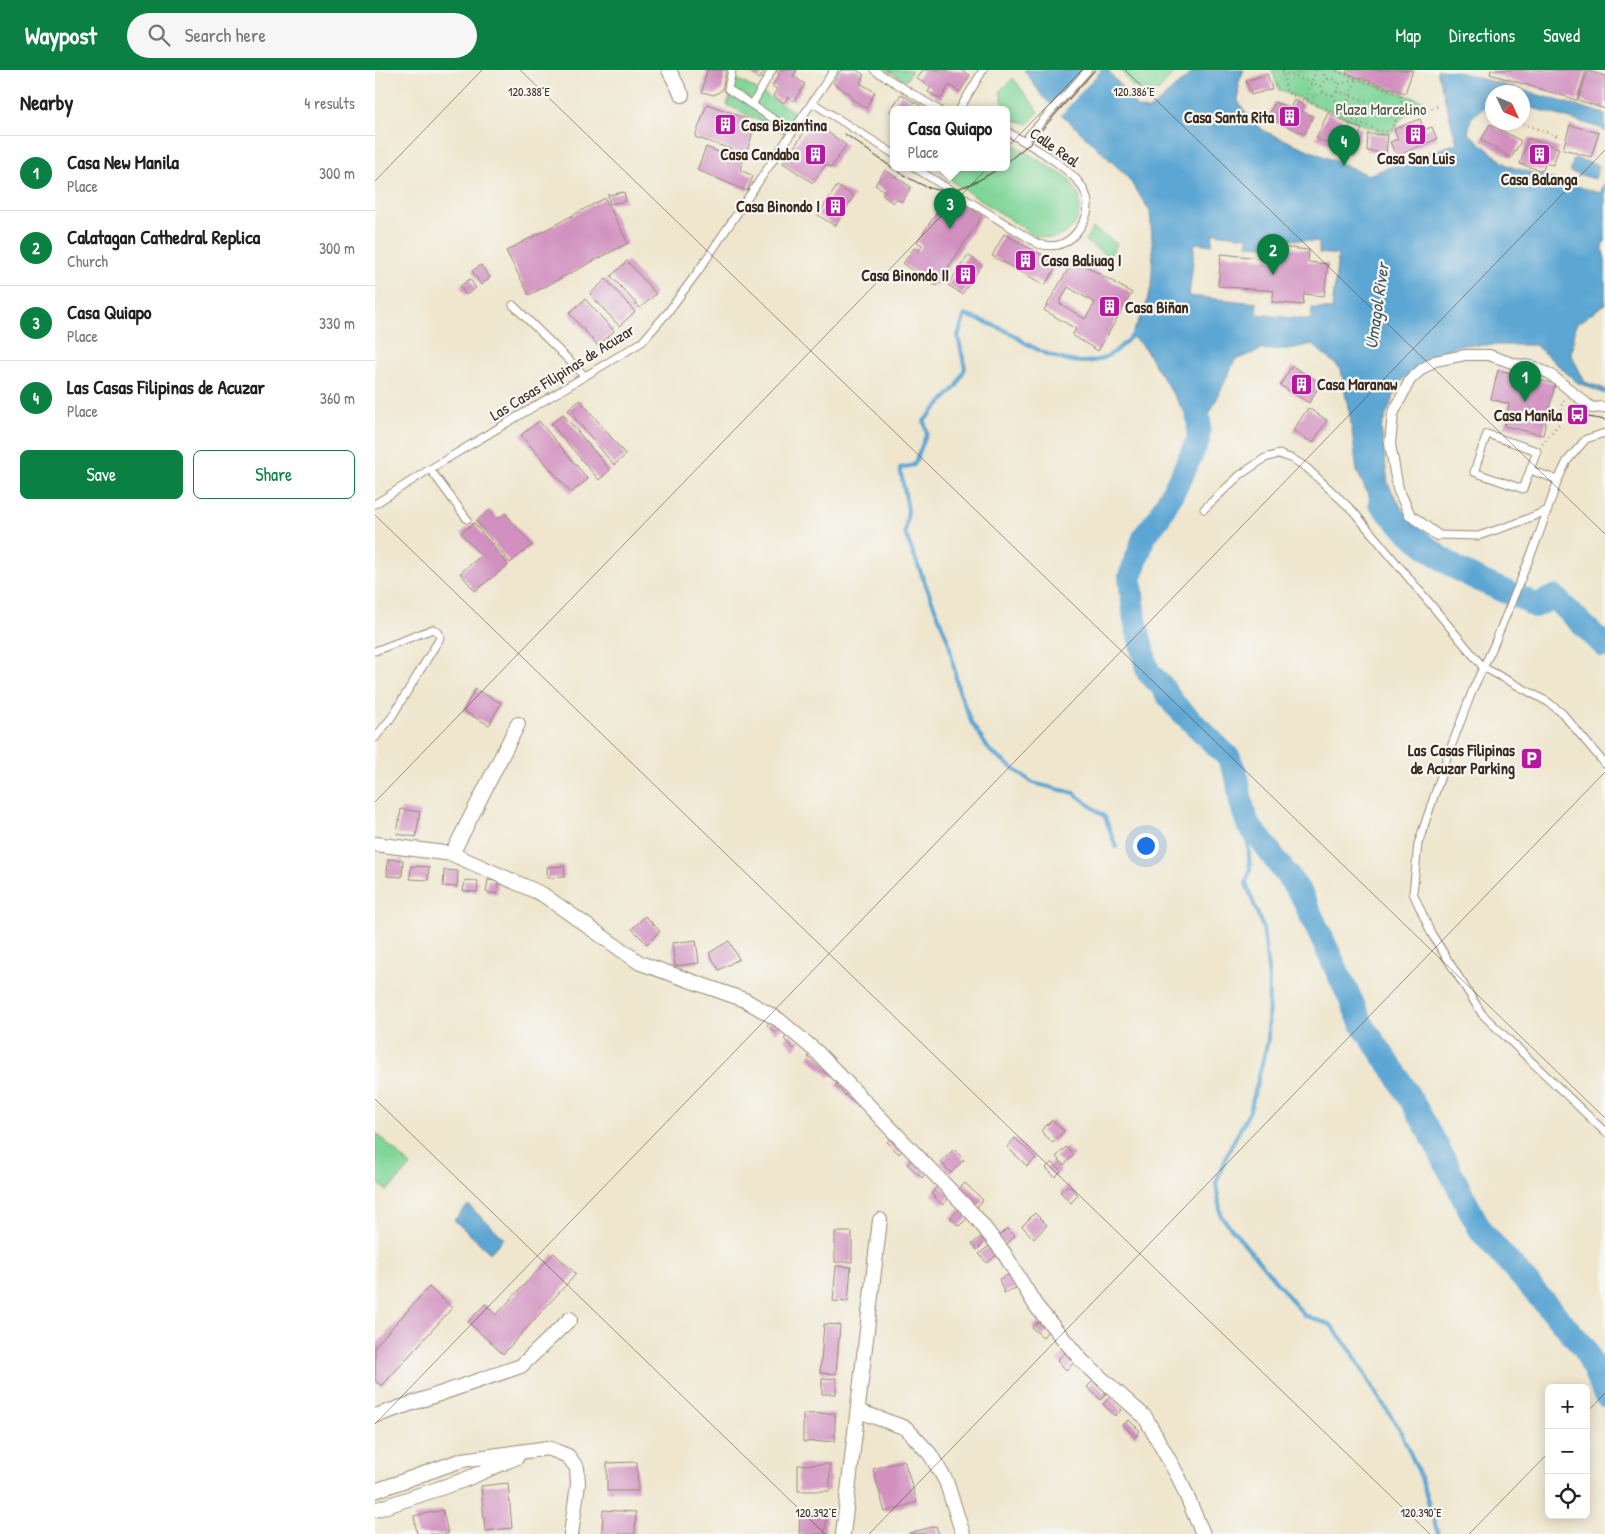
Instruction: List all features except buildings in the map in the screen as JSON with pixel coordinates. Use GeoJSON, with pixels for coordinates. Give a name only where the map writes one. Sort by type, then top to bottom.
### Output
{"type":"FeatureCollection","features":[{"type":"Feature","properties":{"kind":"street"},"geometry":{"type":"LineString","coordinates":[[669,70],[682,95]]}},
{"type":"Feature","properties":{"kind":"street"},"geometry":{"type":"LineString","coordinates":[[1437,535],[1410,514],[1398,489],[1390,444],[1393,414],[1410,380],[1422,369],[1435,361],[1465,355],[1489,355],[1515,364],[1531,366],[1549,374],[1592,408],[1605,408]]}},
{"type":"Feature","properties":{"kind":"street"},"geometry":{"type":"LineString","coordinates":[[452,854],[518,724]]}},
{"type":"Feature","properties":{"kind":"street"},"geometry":{"type":"LineString","coordinates":[[375,844],[452,854],[542,894],[640,963],[745,1000],[779,1020],[817,1052],[975,1216],[1004,1253],[1036,1306],[1082,1361],[1145,1417],[1179,1478],[1203,1534]]}},
{"type":"Feature","properties":{"kind":"street"},"geometry":{"type":"LineString","coordinates":[[843,1534],[880,1220]]}},
{"type":"Feature","properties":{"kind":"street"},"geometry":{"type":"LineString","coordinates":[[375,1416],[521,1366],[571,1319]]}},
{"type":"Feature","properties":{"kind":"street"},"geometry":{"type":"LineString","coordinates":[[857,1411],[906,1428],[930,1454],[946,1482],[963,1534]]}},
{"type":"Feature","properties":{"kind":"street"},"geometry":{"type":"LineString","coordinates":[[375,1491],[461,1460],[548,1448],[568,1456],[577,1468],[579,1484],[571,1534]]}},
{"type":"Feature","properties":{"kind":"street"},"geometry":{"type":"LineString","coordinates":[[375,1510],[464,1480],[535,1450]]}},
{"type":"Feature","properties":{"kind":"lane"},"geometry":{"type":"LineString","coordinates":[[732,70],[728,89],[793,132]]}},
{"type":"Feature","properties":{"kind":"lane"},"geometry":{"type":"LineString","coordinates":[[752,105],[772,70]]}},
{"type":"Feature","properties":{"kind":"lane","name":"Las Casas Filipinas de Acuzar"},"geometry":{"type":"LineString","coordinates":[[375,504],[642,342],[668,312],[729,226],[834,70]]}},
{"type":"Feature","properties":{"kind":"lane"},"geometry":{"type":"LineString","coordinates":[[874,70],[932,106]]}},
{"type":"Feature","properties":{"kind":"lane"},"geometry":{"type":"LineString","coordinates":[[961,106],[983,70]]}},
{"type":"Feature","properties":{"kind":"lane"},"geometry":{"type":"LineString","coordinates":[[1024,141],[1088,70]]}},
{"type":"Feature","properties":{"kind":"lane"},"geometry":{"type":"LineString","coordinates":[[813,103],[890,151]]}},
{"type":"Feature","properties":{"kind":"lane","name":"Calle Real"},"geometry":{"type":"LineString","coordinates":[[925,171],[1038,244],[1056,247],[1068,241],[1080,228],[1087,212],[1088,201],[1083,186],[1061,165],[1010,133]]}},
{"type":"Feature","properties":{"kind":"lane"},"geometry":{"type":"LineString","coordinates":[[513,305],[585,376]]}},
{"type":"Feature","properties":{"kind":"lane"},"geometry":{"type":"LineString","coordinates":[[1605,433],[1586,439],[1567,460],[1558,480],[1537,540],[1493,647],[1483,666],[1448,755],[1417,844],[1413,893],[1431,934],[1482,1014],[1605,1132]]}},
{"type":"Feature","properties":{"kind":"lane"},"geometry":{"type":"LineString","coordinates":[[1487,434],[1537,451],[1530,470],[1523,489],[1474,472],[1487,434]]}},
{"type":"Feature","properties":{"kind":"lane"},"geometry":{"type":"LineString","coordinates":[[1204,509],[1240,475],[1265,458],[1279,454],[1307,468],[1353,511],[1483,666],[1548,702],[1562,713],[1605,764]]}},
{"type":"Feature","properties":{"kind":"lane"},"geometry":{"type":"LineString","coordinates":[[430,469],[467,519]]}},
{"type":"Feature","properties":{"kind":"lane"},"geometry":{"type":"LineString","coordinates":[[1530,470],[1558,480]]}},
{"type":"Feature","properties":{"kind":"lane"},"geometry":{"type":"LineString","coordinates":[[1437,535],[1478,536],[1517,523],[1547,510]]}},
{"type":"Feature","properties":{"kind":"lane"},"geometry":{"type":"LineString","coordinates":[[375,652],[433,630],[439,633],[440,638],[396,710],[375,738]]}},
{"type":"Feature","properties":{"kind":"path"},"geometry":{"type":"LineString","coordinates":[[1305,100],[1316,70]]}},
{"type":"Feature","properties":{"kind":"path"},"geometry":{"type":"LineString","coordinates":[[1321,70],[1328,80],[1334,81],[1337,85],[1337,91],[1333,95]]}},
{"type":"Feature","properties":{"kind":"path"},"geometry":{"type":"LineString","coordinates":[[1281,71],[1287,93],[1380,131],[1390,131],[1395,123],[1403,100],[1398,92],[1334,70]]}},
{"type":"Feature","properties":{"kind":"path"},"geometry":{"type":"LineString","coordinates":[[1281,71],[1323,87]]}},
{"type":"Feature","properties":{"kind":"path"},"geometry":{"type":"LineString","coordinates":[[1337,85],[1356,78]]}},
{"type":"Feature","properties":{"kind":"path"},"geometry":{"type":"LineString","coordinates":[[1343,116],[1356,78]]}},
{"type":"Feature","properties":{"kind":"path"},"geometry":{"type":"LineString","coordinates":[[1328,80],[1323,84],[1324,92],[1333,95]]}},
{"type":"Feature","properties":{"kind":"path"},"geometry":{"type":"LineString","coordinates":[[1337,91],[1412,116],[1438,106]]}},
{"type":"Feature","properties":{"kind":"path"},"geometry":{"type":"LineString","coordinates":[[1305,100],[1324,92]]}},
{"type":"Feature","properties":{"kind":"path"},"geometry":{"type":"LineString","coordinates":[[1333,95],[1343,116]]}},
{"type":"Feature","properties":{"kind":"path"},"geometry":{"type":"LineString","coordinates":[[1530,126],[1557,136]]}},
{"type":"Feature","properties":{"kind":"path"},"geometry":{"type":"LineString","coordinates":[[1537,451],[1559,424],[1563,403]]}},
{"type":"Feature","properties":{"kind":"green space"},"geometry":{"type":"Polygon","coordinates":[[[887,70],[912,70],[906,81],[887,70]]]}},
{"type":"Feature","properties":{"kind":"green space"},"geometry":{"type":"Polygon","coordinates":[[[1121,70],[1169,70],[1174,73],[1157,92],[1133,87],[1121,70]]]}},
{"type":"Feature","properties":{"kind":"green space","name":"Plaza Marcelino"},"geometry":{"type":"Polygon","coordinates":[[[1272,70],[1333,70],[1423,101],[1398,122],[1391,133],[1382,133],[1279,90],[1272,70]]]}},
{"type":"Feature","properties":{"kind":"green space"},"geometry":{"type":"Polygon","coordinates":[[[1013,78],[1039,112],[1028,124],[1010,118],[1010,106],[1004,106],[1000,91],[1013,78]]]}},
{"type":"Feature","properties":{"kind":"green space"},"geometry":{"type":"Polygon","coordinates":[[[737,79],[795,112],[785,133],[727,105],[737,79]]]}},
{"type":"Feature","properties":{"kind":"green space"},"geometry":{"type":"Polygon","coordinates":[[[1010,142],[1069,179],[1079,196],[1080,210],[1075,225],[1064,234],[1050,238],[1036,236],[954,183],[945,171],[1010,171],[1010,142]]]}},
{"type":"Feature","properties":{"kind":"green space"},"geometry":{"type":"Polygon","coordinates":[[[1093,228],[1117,244],[1109,257],[1085,241],[1093,228]]]}},
{"type":"Feature","properties":{"kind":"green space"},"geometry":{"type":"Polygon","coordinates":[[[375,1132],[411,1166],[387,1191],[375,1180],[375,1132]]]}},
{"type":"Feature","properties":{"kind":"water"},"geometry":{"type":"Polygon","coordinates":[[[1024,70],[1108,70],[1137,108],[1149,110],[1195,70],[1244,70],[1239,82],[1238,101],[1251,121],[1266,132],[1368,175],[1457,143],[1437,70],[1455,71],[1504,85],[1485,85],[1485,107],[1471,118],[1468,133],[1508,166],[1600,193],[1605,183],[1605,241],[1602,246],[1605,260],[1605,304],[1576,324],[1571,354],[1585,382],[1605,389],[1605,394],[1578,383],[1535,345],[1460,345],[1428,357],[1399,383],[1381,428],[1388,484],[1407,518],[1398,528],[1381,516],[1374,507],[1357,471],[1350,416],[1341,369],[1312,344],[1290,349],[1261,350],[1235,360],[1209,415],[1193,426],[1143,346],[1131,336],[1144,310],[1151,288],[1153,253],[1150,211],[1126,175],[1043,97],[1024,70]],[[1213,233],[1212,245],[1195,243],[1189,296],[1257,303],[1256,314],[1311,320],[1312,308],[1332,309],[1338,255],[1319,253],[1319,242],[1268,237],[1266,246],[1247,245],[1248,237],[1213,233]]]}},
{"type":"Feature","properties":{"kind":"water"},"geometry":{"type":"Polygon","coordinates":[[[1530,92],[1605,114],[1605,132],[1601,128],[1530,107],[1530,92]]]}},
{"type":"Feature","properties":{"kind":"water"},"geometry":{"type":"Polygon","coordinates":[[[1574,158],[1599,165],[1595,179],[1570,172],[1574,158]]]}},
{"type":"Feature","properties":{"kind":"water"},"geometry":{"type":"Polygon","coordinates":[[[468,1205],[504,1238],[490,1253],[454,1220],[468,1205]]]}},
{"type":"Feature","properties":{"kind":"pier"},"geometry":{"type":"Polygon","coordinates":[[[1082,70],[1101,70],[1060,116],[1049,106],[1082,70]]]}},
{"type":"Feature","properties":{"kind":"waterway"},"geometry":{"type":"LineString","coordinates":[[1116,847],[1105,817],[1074,793],[1033,783],[990,751],[971,722],[958,688],[949,643],[905,533],[908,510],[900,468],[914,465],[927,433],[924,421],[957,386],[965,368],[958,336],[965,315],[1001,328],[1047,354],[1081,362],[1090,362],[1109,356],[1135,333]]}},
{"type":"Feature","properties":{"kind":"waterway"},"geometry":{"type":"LineString","coordinates":[[1189,390],[1199,421],[1198,440],[1182,475],[1158,519],[1145,535],[1130,577],[1135,620],[1148,672],[1161,685],[1174,704],[1229,758],[1237,777],[1241,802],[1248,825],[1301,894],[1363,1026],[1396,1074],[1428,1129],[1481,1231],[1584,1347],[1605,1395]]}},
{"type":"Feature","properties":{"kind":"waterway","name":"Umagol River"},"geometry":{"type":"LineString","coordinates":[[1380,503],[1416,538],[1456,568],[1526,600],[1535,606],[1554,597],[1605,646]]}},
{"type":"Feature","properties":{"kind":"waterway"},"geometry":{"type":"LineString","coordinates":[[1248,825],[1250,871],[1246,883],[1263,928],[1269,978],[1268,1040],[1250,1111],[1229,1150],[1216,1183],[1221,1216],[1304,1315],[1331,1325],[1352,1352],[1399,1428],[1420,1475],[1438,1534]]}},
{"type":"Feature","properties":{"kind":"tram line"},"geometry":{"type":"LineString","coordinates":[[1010,160],[1029,144],[1095,70]]}},
{"type":"Feature","properties":{"kind":"tram line"},"geometry":{"type":"LineString","coordinates":[[845,134],[890,166]]}},
{"type":"Feature","properties":{"kind":"tram line"},"geometry":{"type":"LineString","coordinates":[[898,171],[916,182],[938,190],[962,187],[978,181],[994,171]]}},
{"type":"Feature","properties":{"kind":"tram line"},"geometry":{"type":"LineString","coordinates":[[1578,415],[1605,420]]}},
{"type":"Feature","properties":{"kind":"place","name":"Casa Santa Rita"},"geometry":{"type":"Point","coordinates":[1290,117]}},
{"type":"Feature","properties":{"kind":"place","name":"Casa Bizantina"},"geometry":{"type":"Point","coordinates":[725,125]}},
{"type":"Feature","properties":{"kind":"place","name":"Casa San Luis"},"geometry":{"type":"Point","coordinates":[1416,134]}},
{"type":"Feature","properties":{"kind":"place","name":"Casa Candaba"},"geometry":{"type":"Point","coordinates":[815,154]}},
{"type":"Feature","properties":{"kind":"place","name":"Casa Balanga"},"geometry":{"type":"Point","coordinates":[1539,155]}},
{"type":"Feature","properties":{"kind":"place","name":"Las Casas Filipinas de Acuzar"},"geometry":{"type":"Point","coordinates":[1344,166]}},
{"type":"Feature","properties":{"kind":"place","name":"Casa Binondo I"},"geometry":{"type":"Point","coordinates":[836,206]}},
{"type":"Feature","properties":{"kind":"place","name":"Casa Quiapo"},"geometry":{"type":"Point","coordinates":[950,229]}},
{"type":"Feature","properties":{"kind":"place","name":"Casa Baliuag I"},"geometry":{"type":"Point","coordinates":[1025,260]}},
{"type":"Feature","properties":{"kind":"place","name":"Casa Binondo II"},"geometry":{"type":"Point","coordinates":[965,275]}},
{"type":"Feature","properties":{"kind":"place","name":"Calatagan Cathedral Replica"},"geometry":{"type":"Point","coordinates":[1273,275]}},
{"type":"Feature","properties":{"kind":"place","name":"Casa Biñan"},"geometry":{"type":"Point","coordinates":[1109,307]}},
{"type":"Feature","properties":{"kind":"place","name":"Casa Maranaw"},"geometry":{"type":"Point","coordinates":[1301,384]}},
{"type":"Feature","properties":{"kind":"place","name":"Casa New Manila"},"geometry":{"type":"Point","coordinates":[1525,402]}},
{"type":"Feature","properties":{"kind":"place","name":"Casa Manila"},"geometry":{"type":"Point","coordinates":[1578,415]}},
{"type":"Feature","properties":{"kind":"place","name":"Las Casas Filipinas de Acuzar Parking"},"geometry":{"type":"Point","coordinates":[1531,759]}}]}
